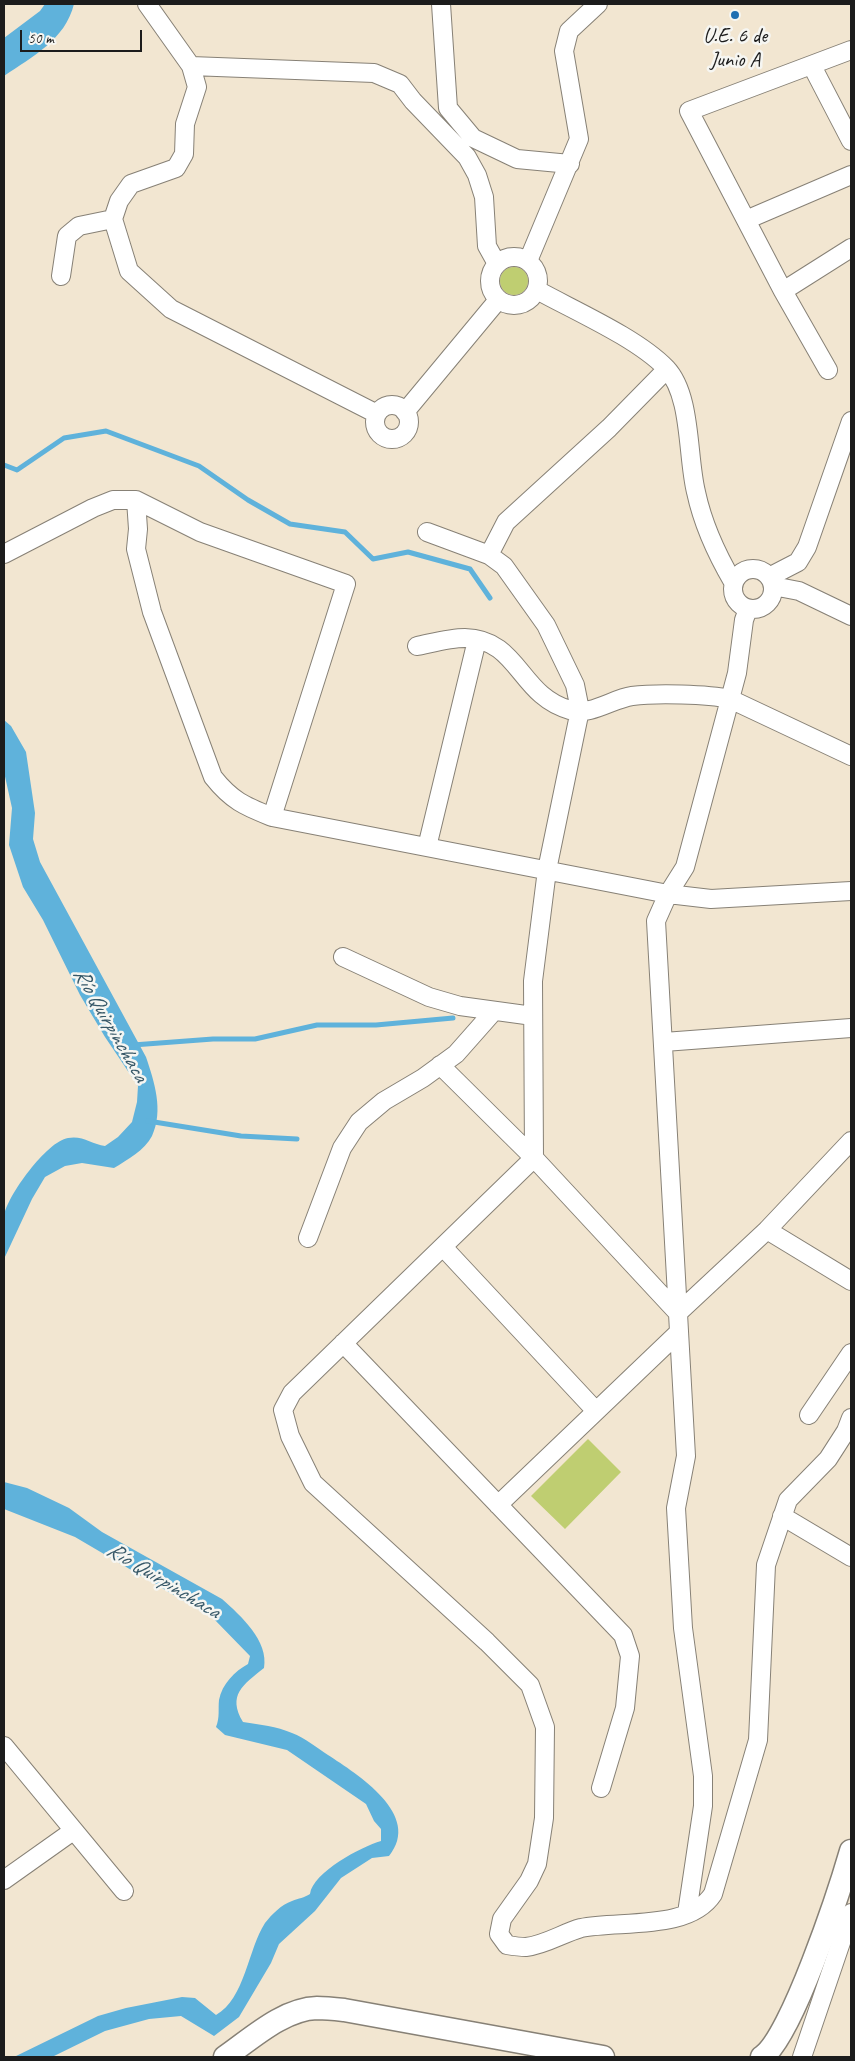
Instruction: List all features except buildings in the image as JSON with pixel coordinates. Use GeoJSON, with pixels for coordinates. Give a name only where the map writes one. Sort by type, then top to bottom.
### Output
{"type":"FeatureCollection","features":[{"type":"Feature","properties":{"kind":"main road"},"geometry":{"type":"LineString","coordinates":[[762,2057],[767,2054],[783,2032],[835,1904],[851,1851]]}},
{"type":"Feature","properties":{"kind":"main road"},"geometry":{"type":"LineString","coordinates":[[225,2057],[272,2024],[296,2012],[316,2008],[344,2010],[603,2057]]}},
{"type":"Feature","properties":{"kind":"street"},"geometry":{"type":"LineString","coordinates":[[147,4],[191,66],[197,87],[185,124],[184,154],[176,168],[131,184],[120,201],[113,219],[129,271],[171,309],[377,414]]}},
{"type":"Feature","properties":{"kind":"street"},"geometry":{"type":"LineString","coordinates":[[441,4],[448,108],[473,138],[517,159],[570,164]]}},
{"type":"Feature","properties":{"kind":"street"},"geometry":{"type":"LineString","coordinates":[[528,261],[579,139],[564,51],[569,31],[598,4]]}},
{"type":"Feature","properties":{"kind":"street"},"geometry":{"type":"LineString","coordinates":[[828,370],[783,291],[689,111],[851,50]]}},
{"type":"Feature","properties":{"kind":"street"},"geometry":{"type":"LineString","coordinates":[[191,66],[374,73],[400,84],[413,101],[467,157],[477,175],[484,197],[487,246],[497,264]]}},
{"type":"Feature","properties":{"kind":"street"},"geometry":{"type":"LineString","coordinates":[[812,66],[851,141]]}},
{"type":"Feature","properties":{"kind":"street"},"geometry":{"type":"LineString","coordinates":[[746,220],[851,174]]}},
{"type":"Feature","properties":{"kind":"street"},"geometry":{"type":"LineString","coordinates":[[61,276],[67,236],[79,226],[113,219]]}},
{"type":"Feature","properties":{"kind":"street"},"geometry":{"type":"LineString","coordinates":[[783,291],[851,248]]}},
{"type":"Feature","properties":{"kind":"street"},"geometry":{"type":"LineString","coordinates":[[512,257],[528,261],[538,274],[536,290],[533,296],[520,304],[512,305],[498,300],[493,294],[490,278],[497,264],[512,257]]}},
{"type":"Feature","properties":{"kind":"street"},"geometry":{"type":"LineString","coordinates":[[536,290],[647,352],[667,369],[681,392],[695,490],[703,521],[718,558],[734,582]]}},
{"type":"Feature","properties":{"kind":"street"},"geometry":{"type":"LineString","coordinates":[[405,412],[498,300]]}},
{"type":"Feature","properties":{"kind":"street"},"geometry":{"type":"LineString","coordinates":[[489,555],[506,522],[609,428],[667,369]]}},
{"type":"Feature","properties":{"kind":"street"},"geometry":{"type":"LineString","coordinates":[[390,405],[396,406],[405,412],[409,422],[408,428],[401,437],[389,439],[379,433],[375,424],[377,414],[390,405]]}},
{"type":"Feature","properties":{"kind":"street"},"geometry":{"type":"LineString","coordinates":[[771,582],[798,562],[807,547],[851,421]]}},
{"type":"Feature","properties":{"kind":"street"},"geometry":{"type":"LineString","coordinates":[[4,554],[100,505],[113,500],[136,500],[200,532],[346,584],[272,817]]}},
{"type":"Feature","properties":{"kind":"street"},"geometry":{"type":"LineString","coordinates":[[136,500],[136,549],[152,612],[213,777],[227,795],[242,805],[272,817],[668,894],[711,899],[851,890]]}},
{"type":"Feature","properties":{"kind":"street"},"geometry":{"type":"LineString","coordinates":[[427,532],[489,555],[504,566],[546,626],[575,685],[580,710],[547,870],[533,982],[534,1158],[292,1393],[283,1410],[290,1436],[313,1483],[487,1642],[530,1685],[545,1727],[544,1818],[536,1864],[529,1881],[502,1919],[500,1934],[508,1945],[527,1947],[581,1928],[655,1921],[687,1914],[695,1912],[706,1904],[713,1894],[758,1740],[766,1564],[788,1500],[828,1459],[846,1431],[851,1418]]}},
{"type":"Feature","properties":{"kind":"street"},"geometry":{"type":"LineString","coordinates":[[753,569],[765,573],[771,582],[771,599],[766,604],[755,610],[748,609],[736,602],[732,589],[734,582],[741,572],[753,569]]}},
{"type":"Feature","properties":{"kind":"street"},"geometry":{"type":"LineString","coordinates":[[771,582],[799,591],[851,616]]}},
{"type":"Feature","properties":{"kind":"street"},"geometry":{"type":"LineString","coordinates":[[687,1914],[703,1806],[703,1776],[683,1628],[676,1508],[686,1456],[656,920],[668,894],[685,867],[737,673],[744,620],[748,609]]}},
{"type":"Feature","properties":{"kind":"street"},"geometry":{"type":"LineString","coordinates":[[417,646],[464,638],[491,642],[505,653],[530,686],[549,702],[572,711],[601,708],[631,696],[716,695],[730,699],[851,756]]}},
{"type":"Feature","properties":{"kind":"street"},"geometry":{"type":"LineString","coordinates":[[427,847],[476,640]]}},
{"type":"Feature","properties":{"kind":"street"},"geometry":{"type":"LineString","coordinates":[[343,957],[430,997],[460,1006],[534,1016]]}},
{"type":"Feature","properties":{"kind":"street"},"geometry":{"type":"LineString","coordinates":[[308,1238],[342,1148],[359,1122],[384,1101],[456,1054],[494,1011]]}},
{"type":"Feature","properties":{"kind":"street"},"geometry":{"type":"LineString","coordinates":[[664,1042],[851,1028]]}},
{"type":"Feature","properties":{"kind":"street"},"geometry":{"type":"LineString","coordinates":[[440,1065],[534,1158],[678,1313]]}},
{"type":"Feature","properties":{"kind":"street"},"geometry":{"type":"LineString","coordinates":[[678,1313],[767,1230],[851,1141]]}},
{"type":"Feature","properties":{"kind":"street"},"geometry":{"type":"LineString","coordinates":[[767,1230],[851,1281]]}},
{"type":"Feature","properties":{"kind":"street"},"geometry":{"type":"LineString","coordinates":[[443,1247],[596,1411]]}},
{"type":"Feature","properties":{"kind":"street"},"geometry":{"type":"LineString","coordinates":[[498,1505],[679,1332]]}},
{"type":"Feature","properties":{"kind":"street"},"geometry":{"type":"LineString","coordinates":[[343,1343],[623,1635],[630,1656],[625,1708],[601,1788]]}},
{"type":"Feature","properties":{"kind":"street"},"geometry":{"type":"LineString","coordinates":[[809,1415],[851,1353]]}},
{"type":"Feature","properties":{"kind":"street"},"geometry":{"type":"LineString","coordinates":[[782,1516],[851,1557]]}},
{"type":"Feature","properties":{"kind":"street"},"geometry":{"type":"LineString","coordinates":[[4,1746],[124,1891]]}},
{"type":"Feature","properties":{"kind":"street"},"geometry":{"type":"LineString","coordinates":[[4,1880],[73,1831]]}},
{"type":"Feature","properties":{"kind":"street"},"geometry":{"type":"LineString","coordinates":[[802,2057],[851,1913]]}},
{"type":"Feature","properties":{"kind":"green space"},"geometry":{"type":"Polygon","coordinates":[[[514,267],[524,271],[528,281],[524,291],[514,295],[504,291],[500,281],[504,271],[514,267]]]}},
{"type":"Feature","properties":{"kind":"green space"},"geometry":{"type":"Polygon","coordinates":[[[588,1439],[621,1472],[565,1529],[531,1496],[588,1439]]]}},
{"type":"Feature","properties":{"kind":"water"},"geometry":{"type":"Polygon","coordinates":[[[45,4],[74,4],[70,17],[56,37],[37,54],[4,76],[4,38],[40,11],[45,4]]]}},
{"type":"Feature","properties":{"kind":"water","name":"Río Quirpinchaca"},"geometry":{"type":"Polygon","coordinates":[[[4,720],[11,726],[26,752],[35,813],[33,839],[40,862],[146,1057],[155,1086],[157,1116],[156,1126],[149,1141],[140,1150],[114,1168],[82,1163],[65,1166],[45,1177],[32,1199],[4,1259],[4,1216],[12,1196],[29,1171],[59,1141],[73,1137],[105,1146],[118,1137],[132,1122],[137,1102],[138,1086],[80,995],[43,920],[23,887],[9,845],[12,808],[4,772],[4,720]]]}},
{"type":"Feature","properties":{"kind":"water","name":"Río Quirpinchaca"},"geometry":{"type":"Polygon","coordinates":[[[4,1482],[27,1488],[69,1508],[102,1532],[222,1599],[252,1630],[262,1648],[264,1658],[264,1668],[244,1685],[237,1698],[238,1713],[243,1722],[280,1729],[297,1735],[311,1743],[369,1784],[392,1811],[398,1826],[397,1841],[389,1856],[372,1858],[341,1878],[315,1911],[279,1944],[271,1963],[239,2017],[214,2036],[181,2016],[149,2019],[105,2031],[52,2057],[14,2057],[98,2016],[126,2008],[182,1997],[195,1998],[216,2015],[226,2008],[234,1998],[259,1934],[271,1916],[284,1905],[310,1894],[320,1877],[339,1861],[381,1841],[381,1829],[374,1821],[366,1804],[287,1750],[225,1735],[216,1727],[219,1700],[223,1689],[238,1670],[248,1664],[250,1656],[213,1618],[75,1537],[4,1509],[4,1482]]]}},
{"type":"Feature","properties":{"kind":"waterway"},"geometry":{"type":"LineString","coordinates":[[4,465],[17,470],[64,438],[106,431],[199,466],[248,500],[290,524],[345,532],[373,559],[408,552],[470,569],[490,598]]}},
{"type":"Feature","properties":{"kind":"waterway","name":"Río Quirpinchaca"},"geometry":{"type":"LineString","coordinates":[[133,1045],[213,1039],[255,1039],[317,1025],[376,1025],[453,1018]]}},
{"type":"Feature","properties":{"kind":"waterway"},"geometry":{"type":"LineString","coordinates":[[148,1121],[241,1136],[297,1139]]}},
{"type":"Feature","properties":{"kind":"place","name":"U.E. 6 de Junio A"},"geometry":{"type":"Point","coordinates":[735,15]}}]}
